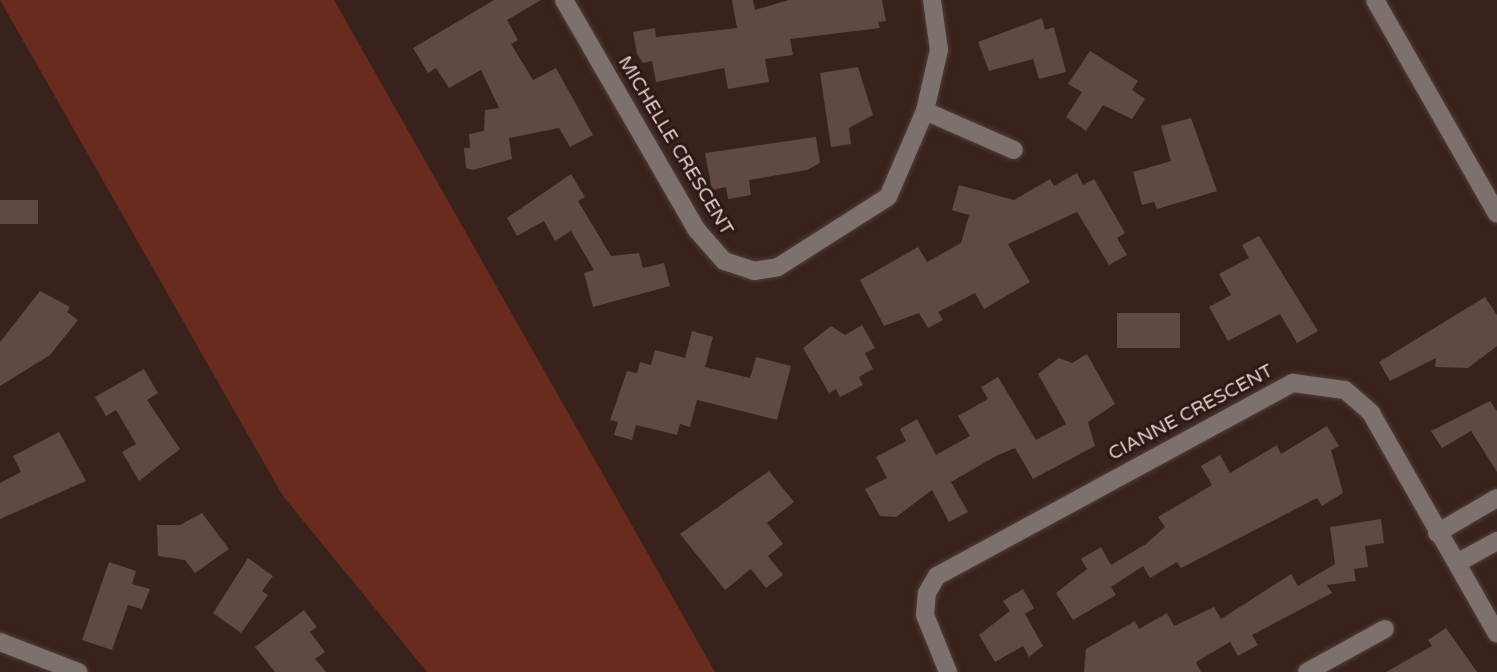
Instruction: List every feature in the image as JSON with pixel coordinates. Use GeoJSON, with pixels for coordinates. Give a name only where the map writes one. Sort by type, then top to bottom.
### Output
{"type":"FeatureCollection","features":[{"type":"Feature","properties":{"kind":"street","name":"MICHELLE CRESCENT"},"geometry":{"type":"LineString","coordinates":[[564,0],[696,229],[711,250],[738,268],[778,267],[877,208],[897,184],[925,111],[939,50],[932,0]]}},
{"type":"Feature","properties":{"kind":"street"},"geometry":{"type":"LineString","coordinates":[[1375,0],[1497,214]]}},
{"type":"Feature","properties":{"kind":"street"},"geometry":{"type":"LineString","coordinates":[[925,111],[1014,150]]}},
{"type":"Feature","properties":{"kind":"street","name":"CIANNE CRESCENT"},"geometry":{"type":"LineString","coordinates":[[948,672],[925,615],[926,593],[937,576],[1293,383],[1345,390],[1371,413],[1497,634]]}},
{"type":"Feature","properties":{"kind":"street"},"geometry":{"type":"LineString","coordinates":[[1437,533],[1497,498]]}},
{"type":"Feature","properties":{"kind":"street"},"geometry":{"type":"LineString","coordinates":[[1457,564],[1497,541]]}},
{"type":"Feature","properties":{"kind":"street"},"geometry":{"type":"LineString","coordinates":[[1307,672],[1385,629]]}},
{"type":"Feature","properties":{"kind":"street"},"geometry":{"type":"LineString","coordinates":[[0,643],[78,672]]}},
{"type":"Feature","properties":{"kind":"shaded area"},"geometry":{"type":"Polygon","coordinates":[[[0,0],[334,0],[715,672],[427,672],[283,496],[0,0]]]}},
{"type":"Feature","properties":{"kind":"building"},"geometry":{"type":"Polygon","coordinates":[[[494,0],[541,0],[507,20],[518,40],[511,44],[533,80],[556,68],[593,135],[570,147],[559,128],[509,138],[512,159],[473,170],[466,168],[464,148],[470,148],[469,134],[484,131],[485,110],[499,108],[481,70],[449,88],[436,68],[428,73],[413,48],[494,0]]]}},
{"type":"Feature","properties":{"kind":"building"},"geometry":{"type":"Polygon","coordinates":[[[732,0],[753,0],[755,10],[789,0],[882,0],[886,21],[878,22],[880,28],[790,39],[793,55],[765,59],[769,82],[728,89],[724,68],[656,82],[652,61],[643,63],[637,54],[633,32],[655,28],[656,37],[737,28],[732,0]]]}},
{"type":"Feature","properties":{"kind":"building"},"geometry":{"type":"Polygon","coordinates":[[[1042,18],[1045,30],[1054,27],[1066,72],[1039,79],[1033,59],[989,71],[978,42],[1042,18]]]}},
{"type":"Feature","properties":{"kind":"building"},"geometry":{"type":"Polygon","coordinates":[[[1090,51],[1138,81],[1132,90],[1145,99],[1132,119],[1103,105],[1086,131],[1066,117],[1082,92],[1068,84],[1090,51]]]}},
{"type":"Feature","properties":{"kind":"building"},"geometry":{"type":"Polygon","coordinates":[[[858,67],[873,115],[849,128],[851,144],[831,147],[820,73],[858,67]]]}},
{"type":"Feature","properties":{"kind":"building"},"geometry":{"type":"Polygon","coordinates":[[[1191,118],[1217,191],[1157,209],[1154,202],[1142,205],[1133,172],[1171,161],[1161,126],[1191,118]]]}},
{"type":"Feature","properties":{"kind":"building"},"geometry":{"type":"Polygon","coordinates":[[[816,137],[820,163],[807,170],[749,180],[751,195],[728,199],[726,187],[712,190],[705,153],[816,137]]]}},
{"type":"Feature","properties":{"kind":"building"},"geometry":{"type":"Polygon","coordinates":[[[1077,173],[1083,185],[1094,179],[1125,233],[1117,238],[1127,255],[1109,265],[1077,212],[1008,244],[1030,282],[984,309],[975,293],[938,312],[943,320],[928,328],[919,313],[884,326],[860,280],[918,247],[927,262],[961,243],[969,215],[952,210],[959,185],[1014,200],[1050,179],[1054,186],[1077,173]]]}},
{"type":"Feature","properties":{"kind":"building"},"geometry":{"type":"Polygon","coordinates":[[[571,174],[585,197],[578,201],[611,256],[639,253],[643,268],[664,263],[670,286],[593,307],[584,273],[594,270],[571,231],[555,241],[544,221],[517,236],[507,218],[571,174]]]}},
{"type":"Feature","properties":{"kind":"building"},"geometry":{"type":"Polygon","coordinates":[[[0,200],[38,200],[38,224],[0,224],[0,200]]]}},
{"type":"Feature","properties":{"kind":"building"},"geometry":{"type":"Polygon","coordinates":[[[1259,236],[1318,331],[1297,343],[1280,314],[1228,341],[1209,307],[1231,295],[1219,274],[1249,258],[1242,245],[1259,236]]]}},
{"type":"Feature","properties":{"kind":"building"},"geometry":{"type":"Polygon","coordinates":[[[40,291],[70,307],[67,312],[78,320],[50,355],[0,386],[0,342],[40,291]]]}},
{"type":"Feature","properties":{"kind":"building"},"geometry":{"type":"Polygon","coordinates":[[[1485,297],[1497,315],[1497,346],[1468,368],[1435,367],[1436,358],[1390,381],[1379,362],[1485,297]]]}},
{"type":"Feature","properties":{"kind":"building"},"geometry":{"type":"Polygon","coordinates":[[[1117,313],[1180,313],[1180,348],[1117,348],[1117,313]]]}},
{"type":"Feature","properties":{"kind":"building"},"geometry":{"type":"Polygon","coordinates":[[[862,325],[875,348],[865,353],[873,369],[859,377],[863,385],[840,397],[836,389],[829,393],[803,348],[831,326],[845,335],[862,325]]]}},
{"type":"Feature","properties":{"kind":"building"},"geometry":{"type":"Polygon","coordinates":[[[692,331],[713,337],[705,367],[750,378],[756,357],[791,366],[777,420],[697,400],[690,427],[680,424],[677,435],[636,425],[632,440],[614,435],[618,422],[610,420],[627,371],[637,373],[640,362],[651,365],[655,350],[685,358],[692,331]]]}},
{"type":"Feature","properties":{"kind":"building"},"geometry":{"type":"Polygon","coordinates":[[[1087,354],[1115,404],[1088,422],[1095,446],[1033,479],[1015,448],[996,456],[951,482],[968,512],[949,522],[932,490],[896,517],[880,516],[865,489],[887,478],[876,457],[906,441],[900,429],[917,419],[936,455],[970,436],[958,416],[988,399],[981,387],[998,377],[1036,440],[1066,424],[1038,374],[1059,358],[1072,363],[1087,354]]]}},
{"type":"Feature","properties":{"kind":"building"},"geometry":{"type":"Polygon","coordinates":[[[144,369],[158,393],[147,400],[180,449],[139,481],[122,452],[136,444],[116,410],[106,416],[95,397],[144,369]]]}},
{"type":"Feature","properties":{"kind":"building"},"geometry":{"type":"Polygon","coordinates":[[[1490,401],[1497,411],[1497,472],[1471,431],[1442,448],[1431,431],[1490,401]]]}},
{"type":"Feature","properties":{"kind":"building"},"geometry":{"type":"Polygon","coordinates":[[[1327,426],[1339,446],[1331,450],[1343,493],[1322,506],[1317,498],[1181,568],[1177,562],[1150,578],[1143,566],[1111,587],[1116,595],[1073,620],[1056,593],[1087,569],[1081,559],[1101,547],[1111,565],[1146,544],[1165,527],[1158,517],[1212,485],[1201,466],[1220,455],[1230,473],[1277,445],[1281,454],[1327,426]]]}},
{"type":"Feature","properties":{"kind":"building"},"geometry":{"type":"Polygon","coordinates":[[[59,432],[86,481],[0,519],[0,483],[21,472],[13,456],[59,432]]]}},
{"type":"Feature","properties":{"kind":"building"},"geometry":{"type":"Polygon","coordinates":[[[769,471],[794,502],[767,523],[783,544],[768,556],[783,575],[766,588],[751,569],[725,590],[680,534],[769,471]]]}},
{"type":"Feature","properties":{"kind":"building"},"geometry":{"type":"Polygon","coordinates":[[[202,513],[229,549],[195,573],[185,560],[158,556],[157,525],[180,525],[202,513]]]}},
{"type":"Feature","properties":{"kind":"building"},"geometry":{"type":"Polygon","coordinates":[[[1381,519],[1384,543],[1365,546],[1368,567],[1354,569],[1356,581],[1327,585],[1332,593],[1252,635],[1258,645],[1238,656],[1230,642],[1196,662],[1201,672],[1084,672],[1086,649],[1135,621],[1139,629],[1167,613],[1174,626],[1214,607],[1221,619],[1291,574],[1298,586],[1335,564],[1330,527],[1381,519]]]}},
{"type":"Feature","properties":{"kind":"building"},"geometry":{"type":"Polygon","coordinates":[[[248,558],[273,576],[262,591],[268,595],[241,633],[213,613],[248,558]]]}},
{"type":"Feature","properties":{"kind":"building"},"geometry":{"type":"Polygon","coordinates":[[[109,562],[136,571],[132,584],[150,589],[142,609],[128,605],[112,650],[82,640],[109,562]]]}},
{"type":"Feature","properties":{"kind":"building"},"geometry":{"type":"Polygon","coordinates":[[[1023,589],[1034,608],[1025,614],[1043,646],[1029,657],[1023,646],[995,662],[979,635],[1010,611],[1003,601],[1023,589]]]}},
{"type":"Feature","properties":{"kind":"building"},"geometry":{"type":"Polygon","coordinates":[[[304,610],[317,627],[310,632],[325,652],[315,659],[326,672],[275,672],[255,647],[304,610]]]}},
{"type":"Feature","properties":{"kind":"building"},"geometry":{"type":"Polygon","coordinates":[[[1446,628],[1477,672],[1386,672],[1432,646],[1428,640],[1446,628]]]}}]}
